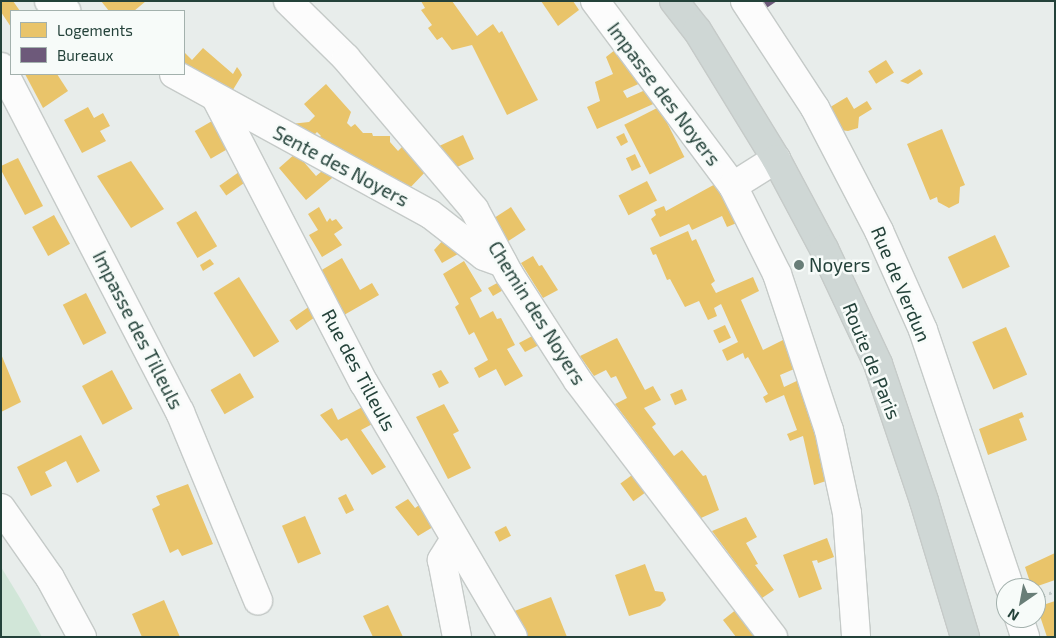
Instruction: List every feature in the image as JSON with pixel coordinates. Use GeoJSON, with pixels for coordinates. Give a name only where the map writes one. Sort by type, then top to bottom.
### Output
{"type":"FeatureCollection","features":[{"type":"Feature","properties":{"kind":"main road","name":"Route de Paris"},"geometry":{"type":"LineString","coordinates":[[674,1],[697,30],[776,159],[824,249],[878,364],[924,501],[965,637]]}},
{"type":"Feature","properties":{"kind":"street"},"geometry":{"type":"LineString","coordinates":[[49,1],[64,10]]}},
{"type":"Feature","properties":{"kind":"street","name":"Chemin des Noyers"},"geometry":{"type":"LineString","coordinates":[[288,1],[346,58],[474,209],[504,263],[578,381],[773,637]]}},
{"type":"Feature","properties":{"kind":"street","name":"Impasse des Noyers"},"geometry":{"type":"LineString","coordinates":[[595,1],[733,186]]}},
{"type":"Feature","properties":{"kind":"street","name":"Rue de Verdun"},"geometry":{"type":"LineString","coordinates":[[745,1],[814,108],[879,231],[923,330],[1007,578]]}},
{"type":"Feature","properties":{"kind":"street","name":"Impasse des Tilleuls"},"geometry":{"type":"LineString","coordinates":[[1,67],[180,412],[258,600]]}},
{"type":"Feature","properties":{"kind":"street","name":"Sente des Noyers"},"geometry":{"type":"LineString","coordinates":[[176,75],[430,214],[484,256],[504,263]]}},
{"type":"Feature","properties":{"kind":"street","name":"Rue des Tilleuls"},"geometry":{"type":"LineString","coordinates":[[216,98],[364,383],[513,637]]}},
{"type":"Feature","properties":{"kind":"street"},"geometry":{"type":"LineString","coordinates":[[776,159],[733,186],[777,274],[829,430],[847,513],[856,637]]}},
{"type":"Feature","properties":{"kind":"street"},"geometry":{"type":"LineString","coordinates":[[1,508],[50,578],[82,637]]}},
{"type":"Feature","properties":{"kind":"street"},"geometry":{"type":"LineString","coordinates":[[455,539],[442,560],[457,637]]}},
{"type":"Feature","properties":{"kind":"green space"},"geometry":{"type":"Polygon","coordinates":[[[1,567],[20,598],[42,637],[1,637],[1,567]]]}},
{"type":"Feature","properties":{"kind":"building: Logements"},"geometry":{"type":"Polygon","coordinates":[[[1,1],[13,1],[19,10],[10,10],[10,26],[1,12],[1,1]]]}},
{"type":"Feature","properties":{"kind":"building: Logements"},"geometry":{"type":"Polygon","coordinates":[[[101,1],[146,1],[135,10],[108,10],[101,1]]]}},
{"type":"Feature","properties":{"kind":"building: Logements"},"geometry":{"type":"Polygon","coordinates":[[[421,1],[452,1],[477,36],[493,24],[499,33],[502,31],[538,100],[507,115],[472,45],[452,50],[442,37],[437,40],[428,28],[432,25],[421,10],[425,8],[421,1]]]}},
{"type":"Feature","properties":{"kind":"building: Logements"},"geometry":{"type":"Polygon","coordinates":[[[541,1],[573,1],[579,10],[558,26],[541,1]]]}},
{"type":"Feature","properties":{"kind":"building: Logements"},"geometry":{"type":"Polygon","coordinates":[[[620,46],[645,81],[623,91],[627,98],[650,88],[660,101],[597,129],[587,107],[600,101],[595,82],[613,74],[606,57],[620,46]]]}},
{"type":"Feature","properties":{"kind":"building: Logements"},"geometry":{"type":"Polygon","coordinates":[[[203,48],[233,74],[237,67],[242,75],[231,93],[185,70],[185,53],[192,60],[203,48]]]}},
{"type":"Feature","properties":{"kind":"building: Logements"},"geometry":{"type":"Polygon","coordinates":[[[886,60],[894,73],[876,84],[868,71],[886,60]]]}},
{"type":"Feature","properties":{"kind":"building: Logements"},"geometry":{"type":"Polygon","coordinates":[[[920,69],[923,74],[908,84],[900,81],[920,69]]]}},
{"type":"Feature","properties":{"kind":"building: Logements"},"geometry":{"type":"Polygon","coordinates":[[[26,75],[58,75],[68,91],[43,108],[26,75]]]}},
{"type":"Feature","properties":{"kind":"building: Logements"},"geometry":{"type":"Polygon","coordinates":[[[326,84],[351,112],[347,123],[351,127],[355,124],[363,133],[372,133],[373,136],[390,136],[390,142],[398,151],[406,143],[428,169],[407,191],[315,141],[321,136],[317,132],[308,141],[291,124],[309,122],[315,116],[304,104],[326,84]]]}},
{"type":"Feature","properties":{"kind":"building: Logements"},"geometry":{"type":"Polygon","coordinates":[[[847,97],[854,109],[867,101],[872,109],[859,117],[858,128],[848,131],[840,130],[827,109],[847,97]]]}},
{"type":"Feature","properties":{"kind":"building: Logements"},"geometry":{"type":"Polygon","coordinates":[[[88,107],[94,118],[103,113],[110,126],[100,131],[106,141],[82,153],[64,120],[88,107]]]}},
{"type":"Feature","properties":{"kind":"building: Logements"},"geometry":{"type":"Polygon","coordinates":[[[659,107],[684,157],[650,175],[624,125],[659,107]]]}},
{"type":"Feature","properties":{"kind":"building: Logements"},"geometry":{"type":"Polygon","coordinates":[[[219,117],[235,145],[211,159],[195,131],[219,117]]]}},
{"type":"Feature","properties":{"kind":"building: Logements"},"geometry":{"type":"Polygon","coordinates":[[[942,129],[965,185],[960,187],[959,203],[949,208],[938,202],[937,197],[930,200],[907,144],[942,129]]]}},
{"type":"Feature","properties":{"kind":"building: Logements"},"geometry":{"type":"Polygon","coordinates":[[[624,133],[628,142],[621,146],[616,137],[624,133]]]}},
{"type":"Feature","properties":{"kind":"building: Logements"},"geometry":{"type":"Polygon","coordinates":[[[463,135],[474,159],[455,168],[437,147],[463,135]]]}},
{"type":"Feature","properties":{"kind":"building: Logements"},"geometry":{"type":"Polygon","coordinates":[[[296,153],[316,176],[327,167],[338,173],[306,200],[279,168],[296,153]]]}},
{"type":"Feature","properties":{"kind":"building: Logements"},"geometry":{"type":"Polygon","coordinates":[[[635,154],[641,167],[632,171],[626,158],[635,154]]]}},
{"type":"Feature","properties":{"kind":"building: Logements"},"geometry":{"type":"Polygon","coordinates":[[[18,158],[43,206],[25,215],[1,170],[1,166],[18,158]]]}},
{"type":"Feature","properties":{"kind":"building: Logements"},"geometry":{"type":"Polygon","coordinates":[[[131,161],[164,209],[131,228],[97,176],[131,161]]]}},
{"type":"Feature","properties":{"kind":"building: Logements"},"geometry":{"type":"Polygon","coordinates":[[[239,172],[246,182],[226,196],[219,186],[239,172]]]}},
{"type":"Feature","properties":{"kind":"building: Logements"},"geometry":{"type":"Polygon","coordinates":[[[647,181],[657,201],[628,215],[618,196],[647,181]]]}},
{"type":"Feature","properties":{"kind":"building: Logements"},"geometry":{"type":"Polygon","coordinates":[[[719,182],[744,220],[727,227],[722,216],[692,230],[689,224],[660,237],[651,219],[656,215],[654,210],[664,206],[666,211],[719,182]]]}},
{"type":"Feature","properties":{"kind":"building: Logements"},"geometry":{"type":"Polygon","coordinates":[[[319,207],[327,222],[330,218],[332,221],[336,219],[343,228],[334,234],[342,245],[322,257],[309,235],[318,230],[308,214],[319,207]]]}},
{"type":"Feature","properties":{"kind":"building: Logements"},"geometry":{"type":"Polygon","coordinates":[[[511,207],[526,230],[507,242],[493,219],[511,207]]]}},
{"type":"Feature","properties":{"kind":"building: Logements"},"geometry":{"type":"Polygon","coordinates":[[[196,211],[217,246],[197,258],[176,223],[196,211]]]}},
{"type":"Feature","properties":{"kind":"building: Logements"},"geometry":{"type":"Polygon","coordinates":[[[54,215],[70,244],[48,256],[32,227],[54,215]]]}},
{"type":"Feature","properties":{"kind":"building: Logements"},"geometry":{"type":"Polygon","coordinates":[[[688,231],[692,241],[696,239],[715,281],[711,284],[716,293],[753,277],[759,291],[741,300],[763,350],[789,337],[799,367],[780,375],[784,387],[803,378],[829,480],[814,485],[803,436],[790,441],[787,434],[797,430],[784,395],[766,403],[763,397],[768,394],[748,357],[745,359],[743,353],[727,361],[722,350],[738,342],[721,304],[714,308],[717,316],[708,320],[699,301],[685,307],[670,279],[667,280],[656,254],[653,255],[650,248],[688,231]]]}},
{"type":"Feature","properties":{"kind":"building: Logements"},"geometry":{"type":"Polygon","coordinates":[[[995,235],[1010,267],[963,289],[948,257],[995,235]]]}},
{"type":"Feature","properties":{"kind":"building: Logements"},"geometry":{"type":"Polygon","coordinates":[[[446,237],[465,250],[442,263],[434,250],[446,237]]]}},
{"type":"Feature","properties":{"kind":"building: Logements"},"geometry":{"type":"Polygon","coordinates":[[[533,256],[539,266],[542,265],[558,290],[543,298],[521,263],[533,256]]]}},
{"type":"Feature","properties":{"kind":"building: Logements"},"geometry":{"type":"Polygon","coordinates":[[[342,258],[360,290],[372,283],[379,295],[344,315],[320,271],[342,258]]]}},
{"type":"Feature","properties":{"kind":"building: Logements"},"geometry":{"type":"Polygon","coordinates":[[[210,259],[214,264],[203,271],[200,265],[210,259]]]}},
{"type":"Feature","properties":{"kind":"building: Logements"},"geometry":{"type":"Polygon","coordinates":[[[464,261],[482,291],[470,298],[480,318],[493,311],[497,319],[501,318],[515,345],[507,349],[523,376],[505,386],[496,369],[479,378],[474,368],[488,360],[474,332],[469,335],[455,307],[459,304],[443,274],[464,261]]]}},
{"type":"Feature","properties":{"kind":"building: Logements"},"geometry":{"type":"Polygon","coordinates":[[[239,277],[279,341],[254,357],[214,293],[239,277]]]}},
{"type":"Feature","properties":{"kind":"building: Logements"},"geometry":{"type":"Polygon","coordinates":[[[499,282],[505,289],[493,296],[488,288],[499,282]]]}},
{"type":"Feature","properties":{"kind":"building: Logements"},"geometry":{"type":"Polygon","coordinates":[[[86,293],[106,333],[83,345],[63,305],[86,293]]]}},
{"type":"Feature","properties":{"kind":"building: Logements"},"geometry":{"type":"Polygon","coordinates":[[[310,306],[317,316],[296,330],[290,320],[310,306]]]}},
{"type":"Feature","properties":{"kind":"building: Logements"},"geometry":{"type":"Polygon","coordinates":[[[725,325],[731,338],[719,343],[713,330],[725,325]]]}},
{"type":"Feature","properties":{"kind":"building: Logements"},"geometry":{"type":"Polygon","coordinates":[[[1006,327],[1027,375],[993,390],[972,342],[1006,327]]]}},
{"type":"Feature","properties":{"kind":"building: Logements"},"geometry":{"type":"Polygon","coordinates":[[[538,333],[545,342],[525,352],[519,343],[538,333]]]}},
{"type":"Feature","properties":{"kind":"building: Logements"},"geometry":{"type":"Polygon","coordinates":[[[617,338],[645,390],[653,386],[661,400],[644,408],[656,424],[652,427],[674,456],[682,450],[703,476],[706,475],[719,510],[701,518],[615,404],[627,398],[616,376],[611,378],[606,370],[594,376],[580,356],[617,338]]]}},
{"type":"Feature","properties":{"kind":"building: Logements"},"geometry":{"type":"Polygon","coordinates":[[[1,354],[21,402],[1,412],[1,354]]]}},
{"type":"Feature","properties":{"kind":"building: Logements"},"geometry":{"type":"Polygon","coordinates":[[[112,370],[133,409],[103,425],[82,386],[112,370]]]}},
{"type":"Feature","properties":{"kind":"building: Logements"},"geometry":{"type":"Polygon","coordinates":[[[441,370],[449,383],[439,388],[432,374],[441,370]]]}},
{"type":"Feature","properties":{"kind":"building: Logements"},"geometry":{"type":"Polygon","coordinates":[[[240,373],[254,397],[225,414],[211,390],[240,373]]]}},
{"type":"Feature","properties":{"kind":"building: Logements"},"geometry":{"type":"Polygon","coordinates":[[[682,389],[687,400],[675,405],[670,394],[682,389]]]}},
{"type":"Feature","properties":{"kind":"building: Logements"},"geometry":{"type":"Polygon","coordinates":[[[368,404],[378,421],[361,430],[386,467],[372,475],[347,438],[341,441],[320,415],[332,408],[338,420],[368,404]]]}},
{"type":"Feature","properties":{"kind":"building: Logements"},"geometry":{"type":"Polygon","coordinates":[[[444,404],[459,431],[453,434],[471,468],[448,479],[416,417],[444,404]]]}},
{"type":"Feature","properties":{"kind":"building: Logements"},"geometry":{"type":"Polygon","coordinates":[[[1022,412],[1024,417],[1019,419],[1027,440],[988,455],[979,429],[1022,412]]]}},
{"type":"Feature","properties":{"kind":"building: Logements"},"geometry":{"type":"Polygon","coordinates":[[[81,435],[100,471],[77,483],[66,461],[45,472],[52,486],[31,496],[17,467],[81,435]]]}},
{"type":"Feature","properties":{"kind":"building: Logements"},"geometry":{"type":"Polygon","coordinates":[[[639,470],[652,488],[633,501],[620,484],[639,470]]]}},
{"type":"Feature","properties":{"kind":"building: Logements"},"geometry":{"type":"Polygon","coordinates":[[[188,484],[213,544],[182,556],[178,549],[170,553],[152,509],[160,505],[156,496],[188,484]]]}},
{"type":"Feature","properties":{"kind":"building: Logements"},"geometry":{"type":"Polygon","coordinates":[[[346,494],[354,510],[346,514],[338,498],[346,494]]]}},
{"type":"Feature","properties":{"kind":"building: Logements"},"geometry":{"type":"Polygon","coordinates":[[[408,499],[415,508],[425,501],[438,524],[418,536],[395,507],[408,499]]]}},
{"type":"Feature","properties":{"kind":"building: Logements"},"geometry":{"type":"Polygon","coordinates":[[[305,516],[321,554],[298,564],[282,526],[305,516]]]}},
{"type":"Feature","properties":{"kind":"building: Logements"},"geometry":{"type":"Polygon","coordinates":[[[746,517],[757,537],[746,543],[758,564],[755,565],[774,590],[762,598],[712,531],[746,517]]]}},
{"type":"Feature","properties":{"kind":"building: Logements"},"geometry":{"type":"Polygon","coordinates":[[[506,526],[511,536],[499,542],[494,532],[506,526]]]}},
{"type":"Feature","properties":{"kind":"building: Logements"},"geometry":{"type":"Polygon","coordinates":[[[827,538],[834,557],[818,563],[817,560],[812,561],[822,589],[799,598],[783,555],[827,538]]]}},
{"type":"Feature","properties":{"kind":"building: Logements"},"geometry":{"type":"Polygon","coordinates":[[[1055,553],[1055,580],[1046,583],[1046,578],[1029,578],[1025,567],[1055,553]]]}},
{"type":"Feature","properties":{"kind":"building: Logements"},"geometry":{"type":"Polygon","coordinates":[[[645,564],[655,591],[663,592],[666,600],[660,606],[629,616],[615,575],[645,564]]]}},
{"type":"Feature","properties":{"kind":"building: Logements"},"geometry":{"type":"Polygon","coordinates":[[[551,597],[567,637],[527,637],[512,612],[551,597]]]}},
{"type":"Feature","properties":{"kind":"building: Logements"},"geometry":{"type":"Polygon","coordinates":[[[164,600],[180,637],[142,637],[132,614],[164,600]]]}},
{"type":"Feature","properties":{"kind":"building: Logements"},"geometry":{"type":"Polygon","coordinates":[[[1055,601],[1055,637],[1047,637],[1044,628],[1046,628],[1046,604],[1055,601]]]}},
{"type":"Feature","properties":{"kind":"building: Logements"},"geometry":{"type":"Polygon","coordinates":[[[388,605],[403,637],[373,637],[363,616],[388,605]]]}},
{"type":"Feature","properties":{"kind":"building: Logements"},"geometry":{"type":"Polygon","coordinates":[[[742,605],[766,637],[736,637],[723,620],[742,605]]]}},
{"type":"Feature","properties":{"kind":"building: Bureaux"},"geometry":{"type":"Polygon","coordinates":[[[760,1],[777,1],[765,9],[760,1]]]}},
{"type":"Feature","properties":{"kind":"place","name":"Noyers"},"geometry":{"type":"Point","coordinates":[799,265]}}]}
